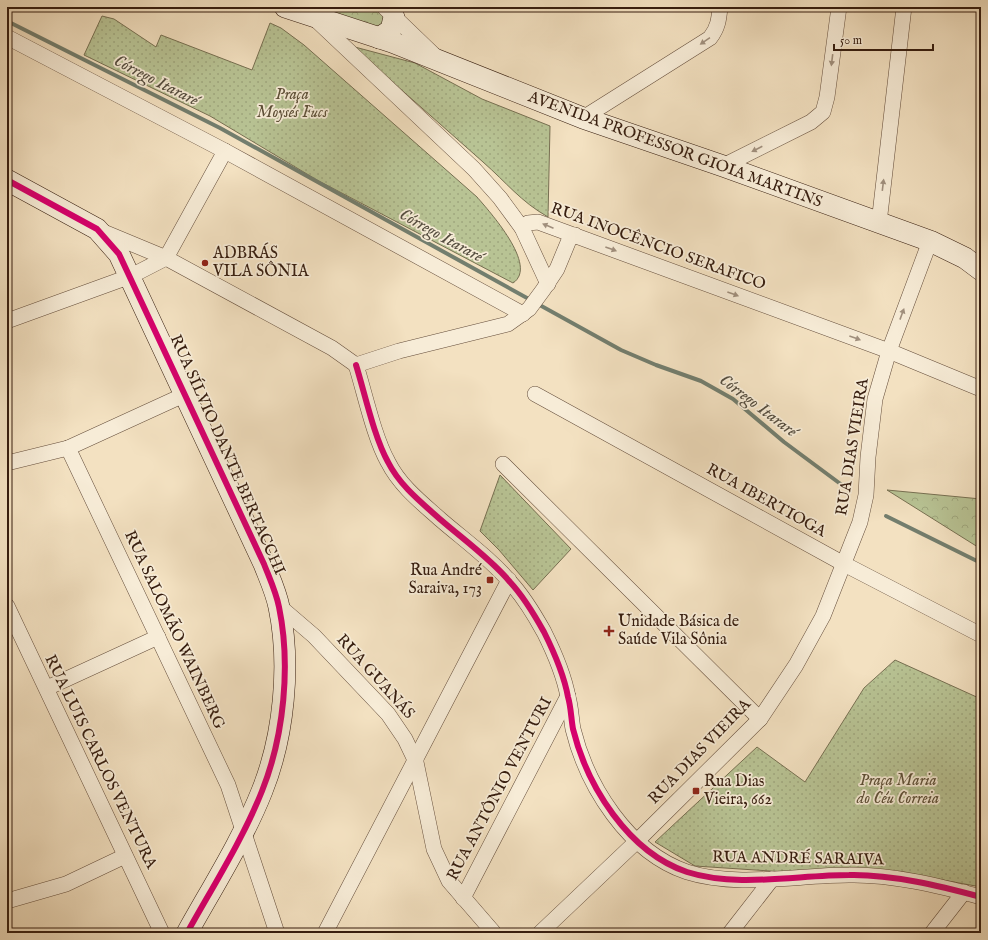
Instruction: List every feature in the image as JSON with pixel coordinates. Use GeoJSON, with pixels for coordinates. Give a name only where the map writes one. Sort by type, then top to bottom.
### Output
{"type":"FeatureCollection","features":[{"type":"Feature","properties":{"kind":"street"},"geometry":{"type":"LineString","coordinates":[[285,7],[439,60]]}},
{"type":"Feature","properties":{"kind":"street"},"geometry":{"type":"LineString","coordinates":[[583,118],[710,38],[715,32],[720,7]]}},
{"type":"Feature","properties":{"kind":"street"},"geometry":{"type":"LineString","coordinates":[[723,166],[811,122],[823,112],[827,97],[839,7]]}},
{"type":"Feature","properties":{"kind":"street"},"geometry":{"type":"LineString","coordinates":[[879,223],[904,7]]}},
{"type":"Feature","properties":{"kind":"street"},"geometry":{"type":"LineString","coordinates":[[343,45],[351,37],[370,35],[391,30],[389,12]]}},
{"type":"Feature","properties":{"kind":"street","name":"AVENIDA PROFESSOR GIOIA MARTINS"},"geometry":{"type":"LineString","coordinates":[[389,12],[439,60],[583,118],[723,166],[930,241],[965,258],[981,270]]}},
{"type":"Feature","properties":{"kind":"street"},"geometry":{"type":"LineString","coordinates":[[315,18],[474,169],[500,198],[522,228],[537,261],[546,287]]}},
{"type":"Feature","properties":{"kind":"street"},"geometry":{"type":"LineString","coordinates":[[7,37],[225,151],[526,312]]}},
{"type":"Feature","properties":{"kind":"street"},"geometry":{"type":"LineString","coordinates":[[7,321],[131,276],[166,258],[225,151]]}},
{"type":"Feature","properties":{"kind":"street","name":"RUA SÍLVIO DANTE BERTACCHI"},"geometry":{"type":"LineString","coordinates":[[7,180],[97,229],[119,254],[131,276],[264,564],[279,606],[284,651],[283,687],[280,723],[274,752],[262,791],[243,830],[187,933]]}},
{"type":"Feature","properties":{"kind":"street","name":"RUA INOCÊNCIO SERAFICO"},"geometry":{"type":"LineString","coordinates":[[522,228],[528,223],[538,222],[889,351],[981,389]]}},
{"type":"Feature","properties":{"kind":"street"},"geometry":{"type":"LineString","coordinates":[[97,229],[166,258],[332,348],[356,365],[399,351],[508,324],[526,312],[546,287],[557,269],[569,240],[574,235]]}},
{"type":"Feature","properties":{"kind":"street","name":"RUA DIAS VIEIRA"},"geometry":{"type":"LineString","coordinates":[[540,933],[636,842],[760,719],[800,658],[823,616],[860,522],[866,495],[868,457],[875,399],[889,351],[930,241]]}},
{"type":"Feature","properties":{"kind":"street"},"geometry":{"type":"LineString","coordinates":[[537,261],[545,266],[557,269]]}},
{"type":"Feature","properties":{"kind":"street","name":"RUA ANDRÉ SARAIVA"},"geometry":{"type":"LineString","coordinates":[[356,365],[388,462],[409,491],[509,580],[527,603],[545,633],[561,671],[568,696],[573,728],[584,763],[599,796],[636,842],[661,859],[687,872],[724,878],[772,879],[851,875],[915,881],[981,897]]}},
{"type":"Feature","properties":{"kind":"street"},"geometry":{"type":"LineString","coordinates":[[7,463],[68,448],[186,394]]}},
{"type":"Feature","properties":{"kind":"street","name":"RUA IBERTIOGA"},"geometry":{"type":"LineString","coordinates":[[535,394],[844,564],[981,635]]}},
{"type":"Feature","properties":{"kind":"street","name":"RUA SALOMÃO WAINBERG"},"geometry":{"type":"LineString","coordinates":[[68,448],[228,785],[277,933]]}},
{"type":"Feature","properties":{"kind":"street"},"geometry":{"type":"LineString","coordinates":[[503,464],[760,719]]}},
{"type":"Feature","properties":{"kind":"street"},"geometry":{"type":"LineString","coordinates":[[325,933],[416,762],[483,628],[509,580]]}},
{"type":"Feature","properties":{"kind":"street","name":"RUA LUIS CARLOS VENTURA"},"geometry":{"type":"LineString","coordinates":[[7,606],[30,658],[47,688],[162,933]]}},
{"type":"Feature","properties":{"kind":"street","name":"RUA GUANÁS"},"geometry":{"type":"LineString","coordinates":[[279,606],[314,636],[388,714],[405,739],[416,762],[434,848],[449,881],[494,933]]}},
{"type":"Feature","properties":{"kind":"street"},"geometry":{"type":"LineString","coordinates":[[47,688],[158,637]]}},
{"type":"Feature","properties":{"kind":"street","name":"RUA ANTÔNIO VENTURI"},"geometry":{"type":"LineString","coordinates":[[463,898],[568,696]]}},
{"type":"Feature","properties":{"kind":"street"},"geometry":{"type":"LineString","coordinates":[[7,901],[66,884],[125,856]]}},
{"type":"Feature","properties":{"kind":"street"},"geometry":{"type":"LineString","coordinates":[[730,933],[772,879]]}},
{"type":"Feature","properties":{"kind":"street"},"geometry":{"type":"LineString","coordinates":[[932,933],[964,892]]}},
{"type":"Feature","properties":{"kind":"green space"},"geometry":{"type":"Polygon","coordinates":[[[309,7],[373,7],[383,15],[386,26],[375,32],[309,7]]]}},
{"type":"Feature","properties":{"kind":"green space","name":"Praça Moysés Fucs"},"geometry":{"type":"Polygon","coordinates":[[[102,16],[114,19],[156,47],[161,35],[252,70],[270,23],[281,28],[304,45],[477,197],[501,226],[516,252],[520,264],[519,275],[513,283],[317,180],[210,116],[84,55],[102,16]]]}},
{"type":"Feature","properties":{"kind":"green space"},"geometry":{"type":"Polygon","coordinates":[[[351,46],[415,63],[482,99],[550,126],[548,217],[529,205],[483,162],[351,46]]]}},
{"type":"Feature","properties":{"kind":"green space"},"geometry":{"type":"Polygon","coordinates":[[[500,475],[571,549],[533,590],[499,550],[480,531],[500,475]]]}},
{"type":"Feature","properties":{"kind":"green space"},"geometry":{"type":"Polygon","coordinates":[[[887,490],[981,499],[981,549],[887,490]]]}},
{"type":"Feature","properties":{"kind":"green space","name":"Praça Maria do Céu Correia"},"geometry":{"type":"Polygon","coordinates":[[[895,660],[981,699],[981,887],[921,876],[785,872],[695,866],[655,842],[757,747],[805,782],[864,688],[895,660]]]}},
{"type":"Feature","properties":{"kind":"waterway","name":"Córrego Itararé"},"geometry":{"type":"LineString","coordinates":[[7,21],[220,128],[621,350],[656,365],[701,381],[733,399],[784,442],[850,491]]}},
{"type":"Feature","properties":{"kind":"waterway","name":"Córrego Itararé"},"geometry":{"type":"LineString","coordinates":[[886,516],[981,563]]}},
{"type":"Feature","properties":{"kind":"cycle path"},"geometry":{"type":"LineString","coordinates":[[7,180],[97,229],[119,254],[264,564],[278,601],[283,629],[285,676],[280,724],[270,770],[246,827],[187,933]]}},
{"type":"Feature","properties":{"kind":"cycle path"},"geometry":{"type":"LineString","coordinates":[[356,365],[378,440],[393,471],[419,501],[503,574],[520,594],[544,632],[561,672],[569,701],[573,729],[579,751],[588,773],[613,814],[629,833],[646,849],[666,862],[687,872],[706,877],[767,880],[849,875],[882,876],[981,897]]}},
{"type":"Feature","properties":{"kind":"place","name":"ADBRÁS VILA SÔNIA"},"geometry":{"type":"Point","coordinates":[205,263]}},
{"type":"Feature","properties":{"kind":"place","name":"Rua André Saraiva, 173"},"geometry":{"type":"Point","coordinates":[490,580]}},
{"type":"Feature","properties":{"kind":"place","name":"Unidade Básica de Saúde Vila Sônia"},"geometry":{"type":"Point","coordinates":[609,631]}},
{"type":"Feature","properties":{"kind":"place","name":"Rua Dias Vieira, 662"},"geometry":{"type":"Point","coordinates":[696,791]}}]}
